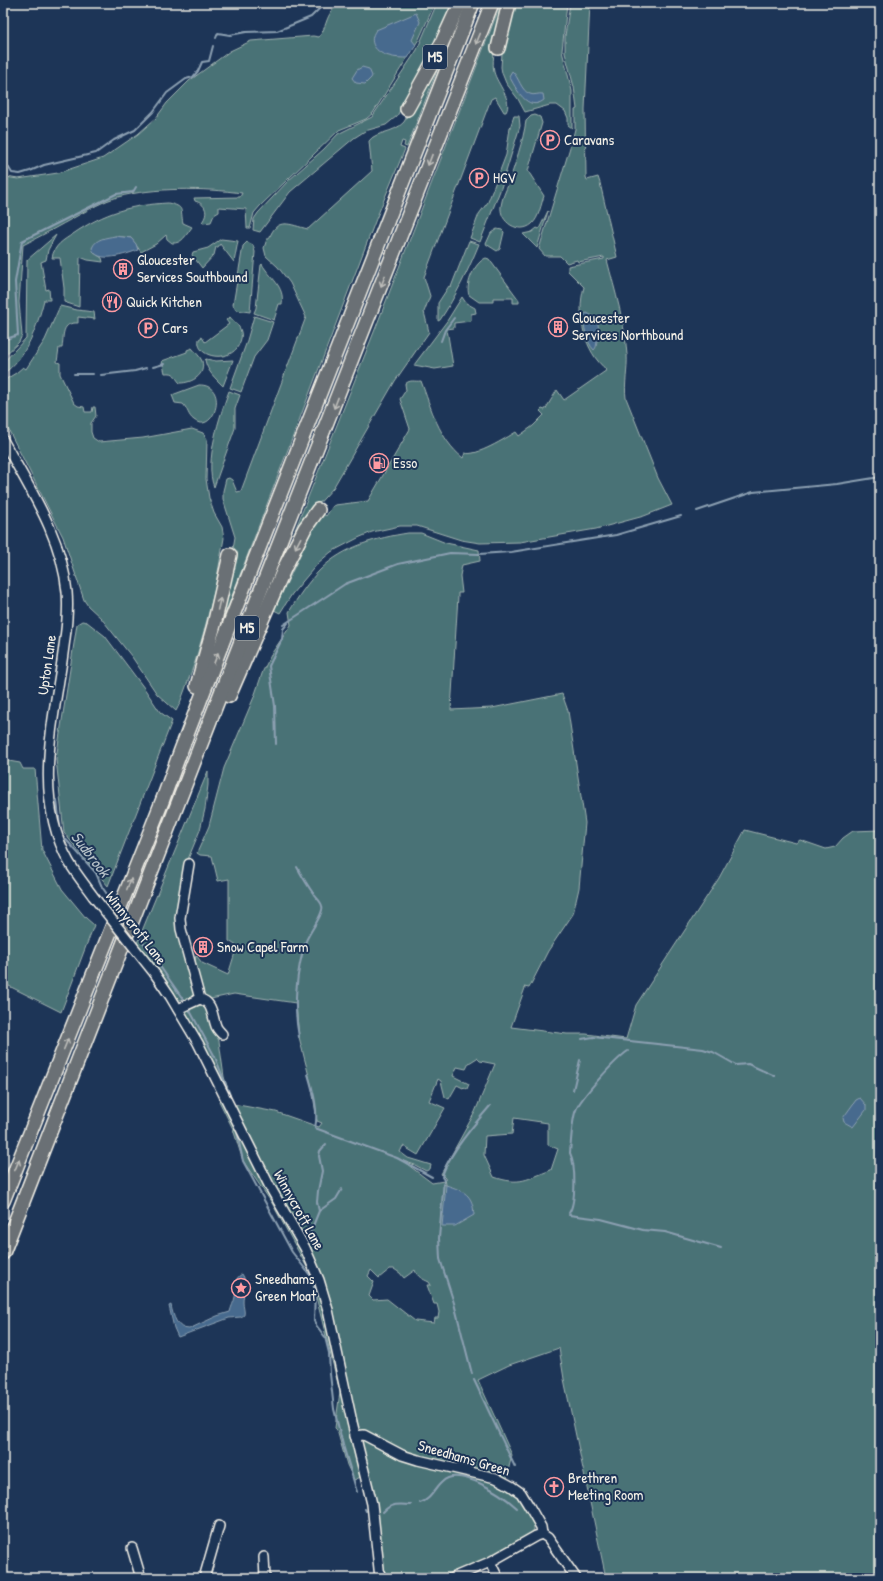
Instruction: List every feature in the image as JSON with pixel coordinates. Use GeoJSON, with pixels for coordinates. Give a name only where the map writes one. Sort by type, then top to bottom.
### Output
{"type":"FeatureCollection","features":[{"type":"Feature","properties":{"kind":"highway","name":"M5"},"geometry":{"type":"LineString","coordinates":[[406,109],[434,60],[460,3]]}},
{"type":"Feature","properties":{"kind":"highway","name":"M5"},"geometry":{"type":"LineString","coordinates":[[3,1201],[163,799],[473,3]]}},
{"type":"Feature","properties":{"kind":"highway","name":"M5"},"geometry":{"type":"LineString","coordinates":[[3,1253],[492,3]]}},
{"type":"Feature","properties":{"kind":"highway"},"geometry":{"type":"LineString","coordinates":[[498,48],[509,3]]}},
{"type":"Feature","properties":{"kind":"highway","name":"M5"},"geometry":{"type":"LineString","coordinates":[[197,756],[221,714],[285,567],[306,528],[318,510]]}},
{"type":"Feature","properties":{"kind":"highway","name":"M5"},"geometry":{"type":"LineString","coordinates":[[181,750],[192,703],[214,625],[230,555]]}},
{"type":"Feature","properties":{"kind":"street","name":"Upton Lane"},"geometry":{"type":"LineString","coordinates":[[3,440],[52,533],[65,574],[67,593],[66,626],[48,762],[49,799],[55,830],[68,862],[93,896]]}},
{"type":"Feature","properties":{"kind":"street"},"geometry":{"type":"LineString","coordinates":[[189,864],[180,918],[181,929],[200,999],[205,1002],[213,1012],[216,1026],[222,1034]]}},
{"type":"Feature","properties":{"kind":"street","name":"Winnycroft Lane"},"geometry":{"type":"LineString","coordinates":[[93,896],[155,974],[178,1009],[198,1043],[270,1187],[305,1248],[316,1272],[328,1310],[372,1504],[380,1578]]}},
{"type":"Feature","properties":{"kind":"street"},"geometry":{"type":"LineString","coordinates":[[178,1009],[200,999]]}},
{"type":"Feature","properties":{"kind":"street","name":"Sneedhams Green"},"geometry":{"type":"LineString","coordinates":[[356,1436],[364,1435],[402,1455],[418,1460],[496,1478],[521,1493],[541,1527],[542,1534]]}},
{"type":"Feature","properties":{"kind":"street"},"geometry":{"type":"LineString","coordinates":[[204,1578],[219,1526]]}},
{"type":"Feature","properties":{"kind":"street"},"geometry":{"type":"LineString","coordinates":[[452,1578],[490,1562],[542,1534],[546,1535],[576,1578]]}},
{"type":"Feature","properties":{"kind":"street"},"geometry":{"type":"LineString","coordinates":[[132,1548],[141,1578]]}},
{"type":"Feature","properties":{"kind":"street"},"geometry":{"type":"LineString","coordinates":[[264,1557],[265,1578]]}},
{"type":"Feature","properties":{"kind":"street"},"geometry":{"type":"LineString","coordinates":[[490,1562],[498,1578]]}},
{"type":"Feature","properties":{"kind":"green space"},"geometry":{"type":"Polygon","coordinates":[[[342,3],[435,3],[419,39],[373,113],[366,119],[339,130],[260,206],[254,213],[250,228],[247,228],[246,209],[219,207],[219,212],[214,215],[211,222],[203,223],[202,222],[206,212],[205,209],[202,204],[195,201],[194,198],[240,197],[242,193],[196,189],[147,191],[118,197],[107,201],[23,245],[19,302],[22,335],[19,342],[3,357],[3,171],[6,177],[18,179],[58,173],[103,158],[138,134],[156,118],[167,103],[189,81],[230,51],[251,41],[313,36],[319,37],[329,15],[342,3]]]}},
{"type":"Feature","properties":{"kind":"green space"},"geometry":{"type":"Polygon","coordinates":[[[437,3],[453,3],[425,64],[397,116],[386,125],[365,131],[354,138],[290,192],[260,232],[253,230],[254,219],[258,213],[288,181],[324,149],[338,134],[372,117],[417,50],[437,3]]]}},
{"type":"Feature","properties":{"kind":"green space"},"geometry":{"type":"Polygon","coordinates":[[[501,3],[507,3],[497,38],[493,65],[496,77],[508,102],[508,107],[506,112],[504,112],[495,97],[491,99],[424,277],[430,296],[424,312],[429,332],[395,381],[333,488],[316,507],[281,565],[376,327],[501,3]]]}},
{"type":"Feature","properties":{"kind":"green space"},"geometry":{"type":"Polygon","coordinates":[[[516,3],[567,3],[562,51],[572,91],[572,128],[568,125],[568,118],[565,111],[557,105],[550,105],[525,112],[518,99],[506,83],[501,67],[502,54],[516,3]]]}},
{"type":"Feature","properties":{"kind":"green space"},"geometry":{"type":"Polygon","coordinates":[[[570,3],[590,3],[585,109],[586,177],[587,180],[598,177],[617,257],[607,260],[619,307],[626,343],[626,398],[658,478],[672,505],[644,516],[596,529],[520,542],[480,543],[461,540],[417,526],[400,526],[372,532],[331,552],[318,563],[292,594],[280,613],[274,610],[310,534],[309,533],[322,513],[326,516],[335,505],[368,501],[410,429],[400,399],[406,390],[405,384],[407,382],[421,381],[432,412],[442,432],[448,442],[463,458],[465,453],[483,450],[516,432],[519,436],[533,426],[544,415],[540,411],[542,409],[545,410],[557,390],[564,400],[607,370],[593,353],[584,332],[581,309],[584,287],[568,271],[568,266],[604,259],[604,257],[578,262],[577,260],[567,263],[560,256],[545,256],[539,249],[575,129],[575,110],[577,109],[574,87],[565,53],[565,36],[570,3]]]}},
{"type":"Feature","properties":{"kind":"green space"},"geometry":{"type":"Polygon","coordinates":[[[451,35],[407,147],[404,146],[405,142],[402,141],[400,147],[405,149],[376,219],[219,630],[235,537],[223,499],[226,479],[229,478],[232,480],[237,492],[241,491],[306,317],[290,283],[278,267],[266,256],[264,248],[267,239],[269,239],[276,227],[280,225],[290,224],[308,229],[372,171],[369,141],[376,136],[395,129],[404,122],[451,35]]]}},
{"type":"Feature","properties":{"kind":"green space"},"geometry":{"type":"Polygon","coordinates":[[[535,115],[540,117],[542,123],[528,171],[544,196],[538,215],[532,224],[521,228],[507,222],[501,212],[501,206],[519,152],[526,121],[531,116],[535,115]]]}},
{"type":"Feature","properties":{"kind":"green space"},"geometry":{"type":"Polygon","coordinates":[[[514,116],[519,116],[520,126],[501,188],[480,242],[470,238],[479,214],[488,202],[506,155],[510,128],[514,116]]]}},
{"type":"Feature","properties":{"kind":"green space"},"geometry":{"type":"Polygon","coordinates":[[[168,203],[181,209],[183,223],[192,227],[184,238],[178,242],[172,243],[167,239],[166,235],[156,244],[141,252],[131,238],[115,236],[94,253],[102,258],[103,262],[88,260],[80,257],[79,307],[64,302],[64,288],[60,258],[52,258],[53,253],[60,243],[85,226],[107,215],[130,208],[168,203]]]}},
{"type":"Feature","properties":{"kind":"green space"},"geometry":{"type":"Polygon","coordinates":[[[548,211],[537,248],[523,234],[532,232],[537,228],[539,229],[548,211]]]}},
{"type":"Feature","properties":{"kind":"green space"},"geometry":{"type":"Polygon","coordinates":[[[497,229],[504,232],[500,249],[497,251],[486,244],[491,233],[497,229]]]}},
{"type":"Feature","properties":{"kind":"green space"},"geometry":{"type":"Polygon","coordinates":[[[56,235],[48,250],[46,260],[41,262],[46,290],[49,289],[50,300],[44,300],[38,321],[25,350],[19,359],[3,374],[3,363],[26,338],[27,260],[56,235]]]}},
{"type":"Feature","properties":{"kind":"green space"},"geometry":{"type":"Polygon","coordinates":[[[221,239],[238,241],[234,262],[220,244],[216,247],[214,255],[202,268],[192,255],[193,252],[208,248],[221,239]]]}},
{"type":"Feature","properties":{"kind":"green space"},"geometry":{"type":"Polygon","coordinates":[[[469,241],[479,244],[456,293],[446,311],[438,321],[438,303],[449,286],[451,287],[469,241]]]}},
{"type":"Feature","properties":{"kind":"green space"},"geometry":{"type":"Polygon","coordinates":[[[247,242],[253,245],[255,252],[250,312],[236,310],[233,305],[243,246],[247,242]]]}},
{"type":"Feature","properties":{"kind":"green space"},"geometry":{"type":"Polygon","coordinates":[[[486,258],[489,259],[519,300],[519,303],[513,303],[513,298],[493,298],[493,302],[479,302],[469,295],[468,285],[472,274],[478,264],[486,258]]]}},
{"type":"Feature","properties":{"kind":"green space"},"geometry":{"type":"Polygon","coordinates":[[[262,264],[276,282],[281,292],[282,304],[279,304],[274,320],[254,313],[262,264]]]}},
{"type":"Feature","properties":{"kind":"green space"},"geometry":{"type":"Polygon","coordinates":[[[462,297],[466,303],[475,308],[476,313],[471,314],[471,321],[454,323],[454,328],[447,329],[453,366],[435,369],[414,365],[447,321],[462,297]]]}},
{"type":"Feature","properties":{"kind":"green space"},"geometry":{"type":"Polygon","coordinates":[[[60,306],[94,312],[95,319],[78,317],[78,323],[73,323],[66,327],[63,334],[62,348],[59,348],[57,362],[60,363],[60,374],[74,403],[78,406],[84,407],[85,412],[92,412],[93,407],[95,407],[96,416],[91,423],[93,438],[99,442],[143,438],[192,429],[203,433],[207,439],[206,479],[209,498],[214,513],[222,527],[224,538],[215,589],[204,631],[195,662],[176,711],[157,694],[132,657],[101,618],[88,606],[84,600],[63,537],[3,419],[3,381],[23,367],[26,369],[45,340],[60,306]]]}},
{"type":"Feature","properties":{"kind":"green space"},"geometry":{"type":"Polygon","coordinates":[[[254,316],[273,322],[267,340],[254,357],[241,392],[230,388],[246,344],[254,316]]]}},
{"type":"Feature","properties":{"kind":"green space"},"geometry":{"type":"Polygon","coordinates":[[[230,317],[238,326],[241,334],[239,344],[235,350],[222,356],[215,356],[203,351],[199,346],[199,339],[202,337],[205,342],[229,324],[226,320],[230,317]]]}},
{"type":"Feature","properties":{"kind":"green space"},"geometry":{"type":"Polygon","coordinates":[[[192,348],[202,361],[202,370],[193,380],[180,383],[173,374],[165,373],[162,361],[187,352],[187,350],[192,348]]]}},
{"type":"Feature","properties":{"kind":"green space"},"geometry":{"type":"Polygon","coordinates":[[[205,360],[216,361],[233,360],[223,386],[209,371],[205,360]]]}},
{"type":"Feature","properties":{"kind":"green space"},"geometry":{"type":"Polygon","coordinates":[[[199,385],[209,387],[214,392],[216,400],[216,408],[213,416],[208,421],[201,423],[192,418],[183,404],[175,403],[172,395],[199,385]]]}},
{"type":"Feature","properties":{"kind":"green space"},"geometry":{"type":"Polygon","coordinates":[[[229,391],[240,395],[235,409],[235,428],[214,487],[211,477],[211,465],[214,439],[229,391]]]}},
{"type":"Feature","properties":{"kind":"green space"},"geometry":{"type":"Polygon","coordinates":[[[421,533],[446,543],[479,550],[480,561],[462,565],[460,576],[462,593],[458,593],[451,710],[492,708],[562,694],[568,711],[585,823],[579,888],[573,914],[548,951],[529,988],[524,987],[525,988],[511,1027],[626,1039],[636,1005],[719,878],[745,830],[796,843],[800,840],[826,849],[835,847],[843,838],[853,831],[880,830],[880,1578],[606,1578],[564,1379],[559,1348],[509,1365],[478,1380],[512,1455],[508,1471],[509,1475],[507,1478],[503,1479],[404,1453],[363,1432],[359,1428],[357,1429],[327,1301],[185,1013],[196,1002],[207,1006],[211,1022],[219,1041],[224,1077],[233,1104],[276,1112],[319,1127],[322,1123],[317,1121],[312,1088],[299,1037],[296,1003],[234,994],[206,1000],[200,989],[195,973],[196,955],[202,963],[228,975],[237,946],[229,941],[229,879],[218,881],[212,856],[200,855],[197,853],[209,826],[224,768],[254,697],[263,671],[272,653],[291,625],[289,612],[292,606],[311,580],[329,562],[361,544],[396,535],[421,533]],[[477,1058],[469,1063],[466,1069],[457,1067],[453,1076],[469,1084],[467,1089],[457,1085],[449,1099],[445,1097],[441,1081],[438,1079],[429,1101],[445,1108],[418,1155],[403,1146],[400,1152],[408,1158],[431,1165],[430,1169],[426,1171],[403,1161],[432,1183],[444,1181],[443,1184],[446,1185],[445,1178],[441,1174],[475,1112],[495,1064],[480,1061],[477,1058]],[[514,1118],[512,1134],[485,1136],[484,1155],[494,1177],[503,1180],[517,1181],[529,1179],[551,1170],[558,1149],[548,1145],[548,1123],[514,1118]],[[390,1269],[379,1278],[371,1270],[368,1276],[374,1282],[369,1296],[373,1300],[387,1299],[415,1321],[434,1323],[435,1318],[438,1318],[439,1312],[437,1304],[434,1304],[427,1285],[431,1285],[429,1282],[422,1279],[415,1270],[404,1278],[394,1269],[390,1269]]]}},
{"type":"Feature","properties":{"kind":"green space"},"geometry":{"type":"Polygon","coordinates":[[[82,621],[87,622],[105,636],[160,712],[172,721],[108,886],[64,833],[56,759],[77,624],[82,621]]]}},
{"type":"Feature","properties":{"kind":"green space"},"geometry":{"type":"Polygon","coordinates":[[[3,760],[20,763],[23,769],[35,769],[42,850],[62,889],[86,918],[94,925],[61,1012],[3,983],[3,760]]]}},
{"type":"Feature","properties":{"kind":"green space"},"geometry":{"type":"Polygon","coordinates":[[[208,771],[205,809],[200,830],[186,864],[180,905],[195,993],[190,999],[179,1000],[137,943],[208,771]]]}},
{"type":"Feature","properties":{"kind":"green space"},"geometry":{"type":"Polygon","coordinates":[[[223,1100],[305,1256],[316,1284],[363,1476],[354,1480],[347,1465],[337,1430],[335,1428],[340,1392],[310,1273],[272,1203],[243,1161],[233,1129],[219,1101],[223,1100]]]}},
{"type":"Feature","properties":{"kind":"green space"},"geometry":{"type":"Polygon","coordinates":[[[364,1439],[469,1472],[516,1490],[530,1515],[534,1529],[530,1534],[508,1548],[450,1576],[429,1579],[385,1578],[375,1496],[361,1441],[364,1439]]]}},
{"type":"Feature","properties":{"kind":"water"},"geometry":{"type":"Polygon","coordinates":[[[416,13],[420,22],[412,40],[416,45],[408,58],[391,57],[384,55],[377,50],[372,39],[376,30],[416,13]]]}},
{"type":"Feature","properties":{"kind":"water"},"geometry":{"type":"Polygon","coordinates":[[[362,67],[369,69],[372,76],[365,84],[356,83],[352,78],[357,70],[362,67]]]}},
{"type":"Feature","properties":{"kind":"water"},"geometry":{"type":"Polygon","coordinates":[[[512,71],[524,90],[533,95],[543,94],[544,100],[538,103],[527,101],[519,92],[509,76],[512,71]]]}},
{"type":"Feature","properties":{"kind":"water"},"geometry":{"type":"Polygon","coordinates":[[[115,236],[131,238],[136,244],[138,250],[112,257],[99,256],[95,253],[92,248],[96,242],[115,236]]]}},
{"type":"Feature","properties":{"kind":"water"},"geometry":{"type":"Polygon","coordinates":[[[587,313],[595,318],[598,324],[596,348],[594,350],[589,343],[585,328],[583,315],[587,313]]]}},
{"type":"Feature","properties":{"kind":"water"},"geometry":{"type":"Polygon","coordinates":[[[860,1098],[866,1105],[866,1110],[853,1127],[844,1122],[843,1118],[856,1100],[860,1098]]]}},
{"type":"Feature","properties":{"kind":"water"},"geometry":{"type":"Polygon","coordinates":[[[446,1185],[463,1192],[472,1202],[474,1215],[455,1226],[442,1226],[446,1185]]]}},
{"type":"Feature","properties":{"kind":"water"},"geometry":{"type":"Polygon","coordinates":[[[242,1274],[245,1280],[243,1302],[244,1315],[241,1317],[229,1318],[178,1337],[174,1328],[169,1306],[171,1305],[174,1317],[181,1327],[189,1329],[217,1316],[230,1312],[235,1297],[236,1281],[242,1274]]]}},
{"type":"Feature","properties":{"kind":"waterway"},"geometry":{"type":"LineString","coordinates":[[216,38],[218,33],[230,35],[246,32],[277,31],[311,17],[325,3]]}},
{"type":"Feature","properties":{"kind":"waterway"},"geometry":{"type":"LineString","coordinates":[[3,151],[7,165],[12,173],[20,174],[44,165],[96,153],[114,140],[135,130],[153,112],[167,93],[186,79],[193,77],[198,71],[202,62],[209,61],[213,46]]}},
{"type":"Feature","properties":{"kind":"waterway"},"geometry":{"type":"LineString","coordinates":[[3,340],[18,335],[15,282],[22,241],[116,194],[133,192],[136,187]]}},
{"type":"Feature","properties":{"kind":"waterway"},"geometry":{"type":"LineString","coordinates":[[441,341],[445,330],[454,318]]}},
{"type":"Feature","properties":{"kind":"waterway"},"geometry":{"type":"LineString","coordinates":[[153,367],[164,364]]}},
{"type":"Feature","properties":{"kind":"waterway"},"geometry":{"type":"LineString","coordinates":[[101,375],[135,371],[146,368]]}},
{"type":"Feature","properties":{"kind":"waterway"},"geometry":{"type":"LineString","coordinates":[[74,374],[93,374]]}},
{"type":"Feature","properties":{"kind":"waterway"},"geometry":{"type":"LineString","coordinates":[[697,511],[753,492],[837,484],[880,477]]}},
{"type":"Feature","properties":{"kind":"waterway"},"geometry":{"type":"LineString","coordinates":[[283,625],[345,584],[398,564],[450,553],[479,554],[511,552],[616,535],[681,516]]}},
{"type":"Feature","properties":{"kind":"waterway"},"geometry":{"type":"LineString","coordinates":[[276,744],[275,706],[269,666],[282,639],[283,629],[288,623]]}},
{"type":"Feature","properties":{"kind":"waterway","name":"Sudbrook"},"geometry":{"type":"LineString","coordinates":[[57,800],[61,834],[96,873],[102,887],[109,897]]}},
{"type":"Feature","properties":{"kind":"waterway"},"geometry":{"type":"LineString","coordinates":[[297,867],[322,906],[319,918],[306,941],[300,964],[296,989],[296,1013],[299,1037]]}},
{"type":"Feature","properties":{"kind":"waterway","name":"Sudbrook"},"geometry":{"type":"LineString","coordinates":[[138,935],[185,1002]]}},
{"type":"Feature","properties":{"kind":"waterway","name":"Sudbrook"},"geometry":{"type":"LineString","coordinates":[[189,1009],[215,1057],[230,1095]]}},
{"type":"Feature","properties":{"kind":"waterway"},"geometry":{"type":"LineString","coordinates":[[582,1039],[593,1037],[703,1049],[713,1052],[736,1065],[748,1064],[775,1076]]}},
{"type":"Feature","properties":{"kind":"waterway"},"geometry":{"type":"LineString","coordinates":[[569,1213],[574,1193],[574,1175],[570,1153],[576,1110],[599,1079],[628,1051]]}},
{"type":"Feature","properties":{"kind":"waterway"},"geometry":{"type":"LineString","coordinates":[[573,1090],[580,1060]]}},
{"type":"Feature","properties":{"kind":"waterway"},"geometry":{"type":"LineString","coordinates":[[308,1074],[316,1108],[315,1128],[397,1158],[432,1177]]}},
{"type":"Feature","properties":{"kind":"waterway"},"geometry":{"type":"LineString","coordinates":[[472,1374],[454,1303],[440,1259],[439,1238],[444,1180],[442,1177],[449,1160],[470,1130],[490,1106]]}},
{"type":"Feature","properties":{"kind":"waterway"},"geometry":{"type":"LineString","coordinates":[[236,1128],[243,1161],[292,1252],[313,1279],[315,1291],[314,1321],[325,1337],[329,1353],[334,1409],[357,1492]]}},
{"type":"Feature","properties":{"kind":"waterway"},"geometry":{"type":"LineString","coordinates":[[319,1211],[317,1202],[322,1171],[319,1156],[320,1151],[326,1144]]}},
{"type":"Feature","properties":{"kind":"waterway"},"geometry":{"type":"LineString","coordinates":[[306,1243],[319,1211],[336,1199],[342,1189]]}},
{"type":"Feature","properties":{"kind":"waterway"},"geometry":{"type":"LineString","coordinates":[[569,1215],[601,1219],[643,1230],[665,1232],[721,1248]]}},
{"type":"Feature","properties":{"kind":"waterway"},"geometry":{"type":"LineString","coordinates":[[474,1380],[515,1467]]}},
{"type":"Feature","properties":{"kind":"waterway"},"geometry":{"type":"LineString","coordinates":[[420,1503],[424,1502],[430,1497],[442,1482],[450,1478],[459,1477],[470,1479],[481,1484],[502,1496],[517,1508]]}},
{"type":"Feature","properties":{"kind":"waterway"},"geometry":{"type":"LineString","coordinates":[[383,1512],[389,1507],[399,1504],[411,1505]]}},
{"type":"Feature","properties":{"kind":"place","name":"Caravans"},"geometry":{"type":"Point","coordinates":[550,140]}},
{"type":"Feature","properties":{"kind":"place","name":"HGV"},"geometry":{"type":"Point","coordinates":[479,178]}},
{"type":"Feature","properties":{"kind":"place","name":"Gloucester Services Southbound"},"geometry":{"type":"Point","coordinates":[123,269]}},
{"type":"Feature","properties":{"kind":"place","name":"Quick Kitchen"},"geometry":{"type":"Point","coordinates":[112,302]}},
{"type":"Feature","properties":{"kind":"place","name":"Gloucester Services Northbound"},"geometry":{"type":"Point","coordinates":[558,327]}},
{"type":"Feature","properties":{"kind":"place","name":"Cars"},"geometry":{"type":"Point","coordinates":[148,328]}},
{"type":"Feature","properties":{"kind":"place","name":"Esso"},"geometry":{"type":"Point","coordinates":[379,463]}},
{"type":"Feature","properties":{"kind":"place","name":"Snow Capel Farm"},"geometry":{"type":"Point","coordinates":[203,947]}},
{"type":"Feature","properties":{"kind":"place","name":"Sneedhams Green Moat"},"geometry":{"type":"Point","coordinates":[241,1288]}},
{"type":"Feature","properties":{"kind":"place","name":"Brethren Meeting Room"},"geometry":{"type":"Point","coordinates":[554,1487]}}]}
